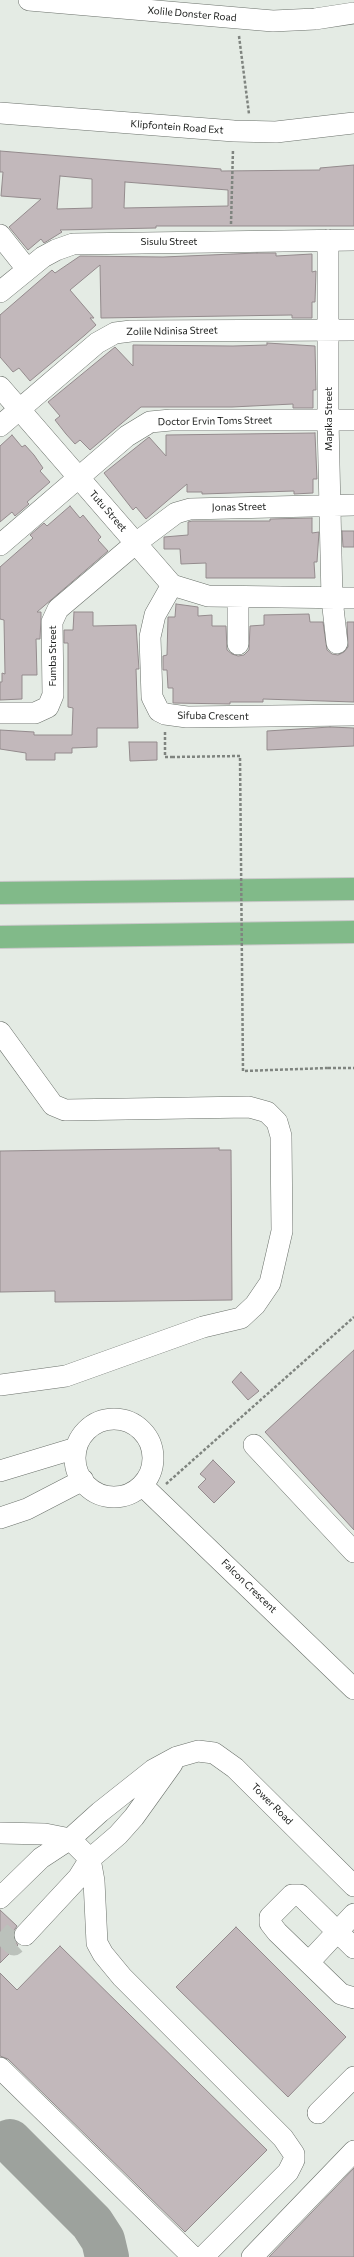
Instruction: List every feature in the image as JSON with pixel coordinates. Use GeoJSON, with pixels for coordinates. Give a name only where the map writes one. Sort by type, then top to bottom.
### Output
{"type":"FeatureCollection","features":[{"type":"Feature","properties":{"kind":"highway"},"geometry":{"type":"LineString","coordinates":[[0,893],[354,889]]}},
{"type":"Feature","properties":{"kind":"highway"},"geometry":{"type":"LineString","coordinates":[[0,937],[354,932]]}},
{"type":"Feature","properties":{"kind":"street","name":"Xolile Donster Road"},"geometry":{"type":"LineString","coordinates":[[29,0],[240,9],[297,21],[354,13]]}},
{"type":"Feature","properties":{"kind":"street","name":"Klipfontein Road Ext"},"geometry":{"type":"LineString","coordinates":[[0,113],[241,131],[276,132],[354,123]]}},
{"type":"Feature","properties":{"kind":"street"},"geometry":{"type":"LineString","coordinates":[[0,235],[27,269]]}},
{"type":"Feature","properties":{"kind":"street","name":"Mapika Street"},"geometry":{"type":"LineString","coordinates":[[328,240],[328,420],[332,599]]}},
{"type":"Feature","properties":{"kind":"street","name":"Sisulu Street"},"geometry":{"type":"LineString","coordinates":[[0,292],[27,269],[56,250],[74,244],[354,240]]}},
{"type":"Feature","properties":{"kind":"street","name":"Zolile Ndinisa Street"},"geometry":{"type":"LineString","coordinates":[[0,426],[96,343],[115,333],[131,331],[354,330]]}},
{"type":"Feature","properties":{"kind":"street","name":"Tutu Street"},"geometry":{"type":"LineString","coordinates":[[0,387],[172,585]]}},
{"type":"Feature","properties":{"kind":"street","name":"Doctor Ervin Toms Street"},"geometry":{"type":"LineString","coordinates":[[0,544],[127,436],[150,422],[171,420],[354,420]]}},
{"type":"Feature","properties":{"kind":"street","name":"Jonas Street"},"geometry":{"type":"LineString","coordinates":[[136,543],[172,515],[190,508],[354,505]]}},
{"type":"Feature","properties":{"kind":"street","name":"Fumba Street"},"geometry":{"type":"LineString","coordinates":[[0,713],[35,712],[48,707],[53,694],[52,622],[55,614],[62,605],[136,543]]}},
{"type":"Feature","properties":{"kind":"street"},"geometry":{"type":"LineString","coordinates":[[172,585],[208,596],[238,598],[354,598]]}},
{"type":"Feature","properties":{"kind":"street","name":"Sifuba Crescent"},"geometry":{"type":"LineString","coordinates":[[172,585],[155,615],[150,637],[152,697],[159,711],[164,714],[187,717],[354,715]]}},
{"type":"Feature","properties":{"kind":"street"},"geometry":{"type":"LineString","coordinates":[[238,598],[238,644]]}},
{"type":"Feature","properties":{"kind":"street"},"geometry":{"type":"LineString","coordinates":[[332,599],[337,643]]}},
{"type":"Feature","properties":{"kind":"street"},"geometry":{"type":"LineString","coordinates":[[0,1032],[53,1105],[65,1110],[249,1107],[267,1112],[278,1122],[281,1136],[282,1231],[270,1282],[255,1305],[241,1318],[203,1327],[66,1376],[0,1385]]}},
{"type":"Feature","properties":{"kind":"street"},"geometry":{"type":"LineString","coordinates":[[117,1418],[131,1422],[142,1430],[149,1440],[153,1451],[153,1463],[148,1490],[108,1496],[96,1493],[79,1474],[75,1461],[76,1448],[82,1435],[92,1426],[104,1420],[117,1418]]}},
{"type":"Feature","properties":{"kind":"street"},"geometry":{"type":"LineString","coordinates":[[254,1446],[354,1552]]}},
{"type":"Feature","properties":{"kind":"street"},"geometry":{"type":"LineString","coordinates":[[0,1471],[76,1448]]}},
{"type":"Feature","properties":{"kind":"street"},"geometry":{"type":"LineString","coordinates":[[0,1518],[27,1509],[83,1480]]}},
{"type":"Feature","properties":{"kind":"street","name":"Falcon Crescent"},"geometry":{"type":"LineString","coordinates":[[148,1490],[354,1689]]}},
{"type":"Feature","properties":{"kind":"street","name":"Tower Road"},"geometry":{"type":"LineString","coordinates":[[0,1898],[41,1858],[70,1839],[127,1790],[153,1770],[177,1757],[198,1751],[214,1753],[222,1757],[354,1886]]}},
{"type":"Feature","properties":{"kind":"street"},"geometry":{"type":"LineString","coordinates":[[25,1935],[78,1878],[93,1856],[118,1836],[143,1806],[177,1757]]}},
{"type":"Feature","properties":{"kind":"street"},"geometry":{"type":"LineString","coordinates":[[0,1833],[45,1834],[70,1839],[93,1856]]}},
{"type":"Feature","properties":{"kind":"street"},"geometry":{"type":"LineString","coordinates":[[93,1856],[97,1943],[103,1954],[122,1977],[283,2138],[294,2154],[294,2160],[288,2172],[203,2257]]}},
{"type":"Feature","properties":{"kind":"street"},"geometry":{"type":"LineString","coordinates":[[354,1948],[298,1894],[292,1895],[270,1917],[272,1926],[341,1994],[354,1998]]}},
{"type":"Feature","properties":{"kind":"street"},"geometry":{"type":"LineString","coordinates":[[309,1962],[353,1915]]}},
{"type":"Feature","properties":{"kind":"street"},"geometry":{"type":"LineString","coordinates":[[0,2068],[193,2257]]}},
{"type":"Feature","properties":{"kind":"street"},"geometry":{"type":"LineString","coordinates":[[318,2113],[354,2077]]}},
{"type":"Feature","properties":{"kind":"street"},"geometry":{"type":"LineString","coordinates":[[252,2257],[354,2151]]}},
{"type":"Feature","properties":{"kind":"path"},"geometry":{"type":"LineString","coordinates":[[230,242],[241,131],[249,106],[239,36],[240,9]]}},
{"type":"Feature","properties":{"kind":"path"},"geometry":{"type":"LineString","coordinates":[[164,714],[165,757],[240,756],[243,1070],[354,1068]]}},
{"type":"Feature","properties":{"kind":"path"},"geometry":{"type":"LineString","coordinates":[[148,1490],[354,1317]]}},
{"type":"Feature","properties":{"kind":"building"},"geometry":{"type":"Polygon","coordinates":[[[0,151],[221,169],[221,171],[320,170],[320,168],[354,165],[354,226],[156,226],[156,228],[60,230],[62,232],[44,243],[41,239],[28,250],[9,227],[41,199],[1,196],[3,172],[0,172],[0,151]],[[60,176],[57,209],[92,208],[92,179],[60,176]],[[125,182],[124,208],[228,206],[228,190],[125,182]]]}},
{"type":"Feature","properties":{"kind":"building"},"geometry":{"type":"Polygon","coordinates":[[[276,253],[276,256],[312,254],[312,272],[316,271],[315,302],[312,302],[312,318],[292,318],[292,315],[101,318],[100,265],[70,290],[94,318],[90,318],[96,325],[30,381],[19,368],[13,372],[0,357],[0,315],[52,270],[55,273],[80,256],[163,257],[276,253]]]}},
{"type":"Feature","properties":{"kind":"building"},"geometry":{"type":"Polygon","coordinates":[[[267,343],[315,346],[316,390],[313,390],[313,408],[293,408],[293,404],[232,407],[141,407],[90,450],[80,440],[75,444],[66,434],[55,420],[60,416],[48,402],[115,347],[133,366],[133,345],[233,346],[267,345],[267,343]]]}},
{"type":"Feature","properties":{"kind":"building"},"geometry":{"type":"Polygon","coordinates":[[[315,433],[317,479],[313,479],[313,493],[294,494],[294,491],[202,494],[202,492],[187,492],[187,484],[146,519],[136,507],[133,510],[104,473],[149,437],[166,456],[166,435],[315,433]]]}},
{"type":"Feature","properties":{"kind":"building"},"geometry":{"type":"Polygon","coordinates":[[[12,435],[22,447],[25,445],[34,455],[43,468],[40,471],[50,482],[27,502],[29,504],[15,516],[12,512],[0,522],[0,446],[12,435]]]}},
{"type":"Feature","properties":{"kind":"building"},"geometry":{"type":"Polygon","coordinates":[[[70,506],[80,518],[83,515],[101,537],[98,540],[108,551],[37,612],[41,612],[41,618],[40,639],[36,639],[37,675],[22,675],[22,699],[0,700],[0,682],[2,682],[2,673],[5,674],[4,620],[0,619],[0,567],[33,538],[30,535],[44,523],[47,526],[70,506]]]}},
{"type":"Feature","properties":{"kind":"building"},"geometry":{"type":"Polygon","coordinates":[[[312,518],[312,533],[319,532],[317,562],[314,562],[315,578],[206,578],[206,563],[181,564],[180,549],[164,549],[164,537],[188,535],[188,522],[192,521],[270,521],[270,519],[312,518]]]}},
{"type":"Feature","properties":{"kind":"building"},"geometry":{"type":"Polygon","coordinates":[[[342,531],[354,531],[354,547],[343,547],[342,531]]]}},
{"type":"Feature","properties":{"kind":"building"},"geometry":{"type":"Polygon","coordinates":[[[176,604],[198,607],[198,616],[212,615],[212,626],[226,626],[227,650],[238,656],[244,655],[249,650],[250,626],[264,625],[264,615],[309,614],[310,622],[323,622],[327,650],[332,654],[338,655],[344,652],[348,647],[347,622],[354,622],[354,702],[263,699],[263,702],[230,702],[230,704],[173,703],[173,688],[168,688],[167,670],[163,670],[163,656],[167,655],[168,617],[175,617],[176,604]]]}},
{"type":"Feature","properties":{"kind":"building"},"geometry":{"type":"Polygon","coordinates":[[[74,612],[93,612],[93,626],[136,625],[139,669],[136,669],[138,728],[97,728],[97,747],[72,748],[72,753],[55,753],[55,760],[26,760],[26,753],[0,749],[0,730],[34,732],[34,735],[72,735],[73,708],[68,707],[68,643],[64,643],[64,630],[73,630],[74,612]]]}},
{"type":"Feature","properties":{"kind":"building"},"geometry":{"type":"Polygon","coordinates":[[[330,727],[354,728],[354,746],[267,750],[267,731],[330,727]]]}},
{"type":"Feature","properties":{"kind":"building"},"geometry":{"type":"Polygon","coordinates":[[[129,742],[157,742],[157,760],[130,761],[129,742]]]}},
{"type":"Feature","properties":{"kind":"building"},"geometry":{"type":"Polygon","coordinates":[[[219,1148],[219,1150],[231,1150],[232,1300],[55,1302],[55,1291],[0,1292],[0,1151],[219,1148]]]}},
{"type":"Feature","properties":{"kind":"building"},"geometry":{"type":"Polygon","coordinates":[[[354,1350],[354,1530],[265,1432],[354,1350]]]}},
{"type":"Feature","properties":{"kind":"building"},"geometry":{"type":"Polygon","coordinates":[[[241,1372],[259,1391],[248,1400],[232,1382],[241,1372]]]}},
{"type":"Feature","properties":{"kind":"building"},"geometry":{"type":"Polygon","coordinates":[[[213,1460],[235,1482],[214,1503],[198,1487],[206,1479],[200,1474],[213,1460]]]}},
{"type":"Feature","properties":{"kind":"building"},"geometry":{"type":"Polygon","coordinates":[[[0,1910],[17,1926],[13,1932],[13,1938],[18,1945],[0,1963],[0,1910]]]}},
{"type":"Feature","properties":{"kind":"building"},"geometry":{"type":"Polygon","coordinates":[[[236,1927],[346,2037],[288,2097],[176,1987],[236,1927]]]}},
{"type":"Feature","properties":{"kind":"building"},"geometry":{"type":"Polygon","coordinates":[[[60,1946],[267,2150],[185,2232],[8,2059],[0,2056],[0,1973],[17,1990],[60,1946]]]}},
{"type":"Feature","properties":{"kind":"building"},"geometry":{"type":"Polygon","coordinates":[[[354,2168],[354,2257],[269,2257],[354,2168]]]}},
{"type":"Feature","properties":{"kind":"taxiway"},"geometry":{"type":"LineString","coordinates":[[10,2141],[92,2223],[103,2240],[107,2257]]}},
{"type":"Feature","properties":{"kind":"tunnel"},"geometry":{"type":"LineString","coordinates":[[0,1932],[14,1945],[25,1935]]}}]}
